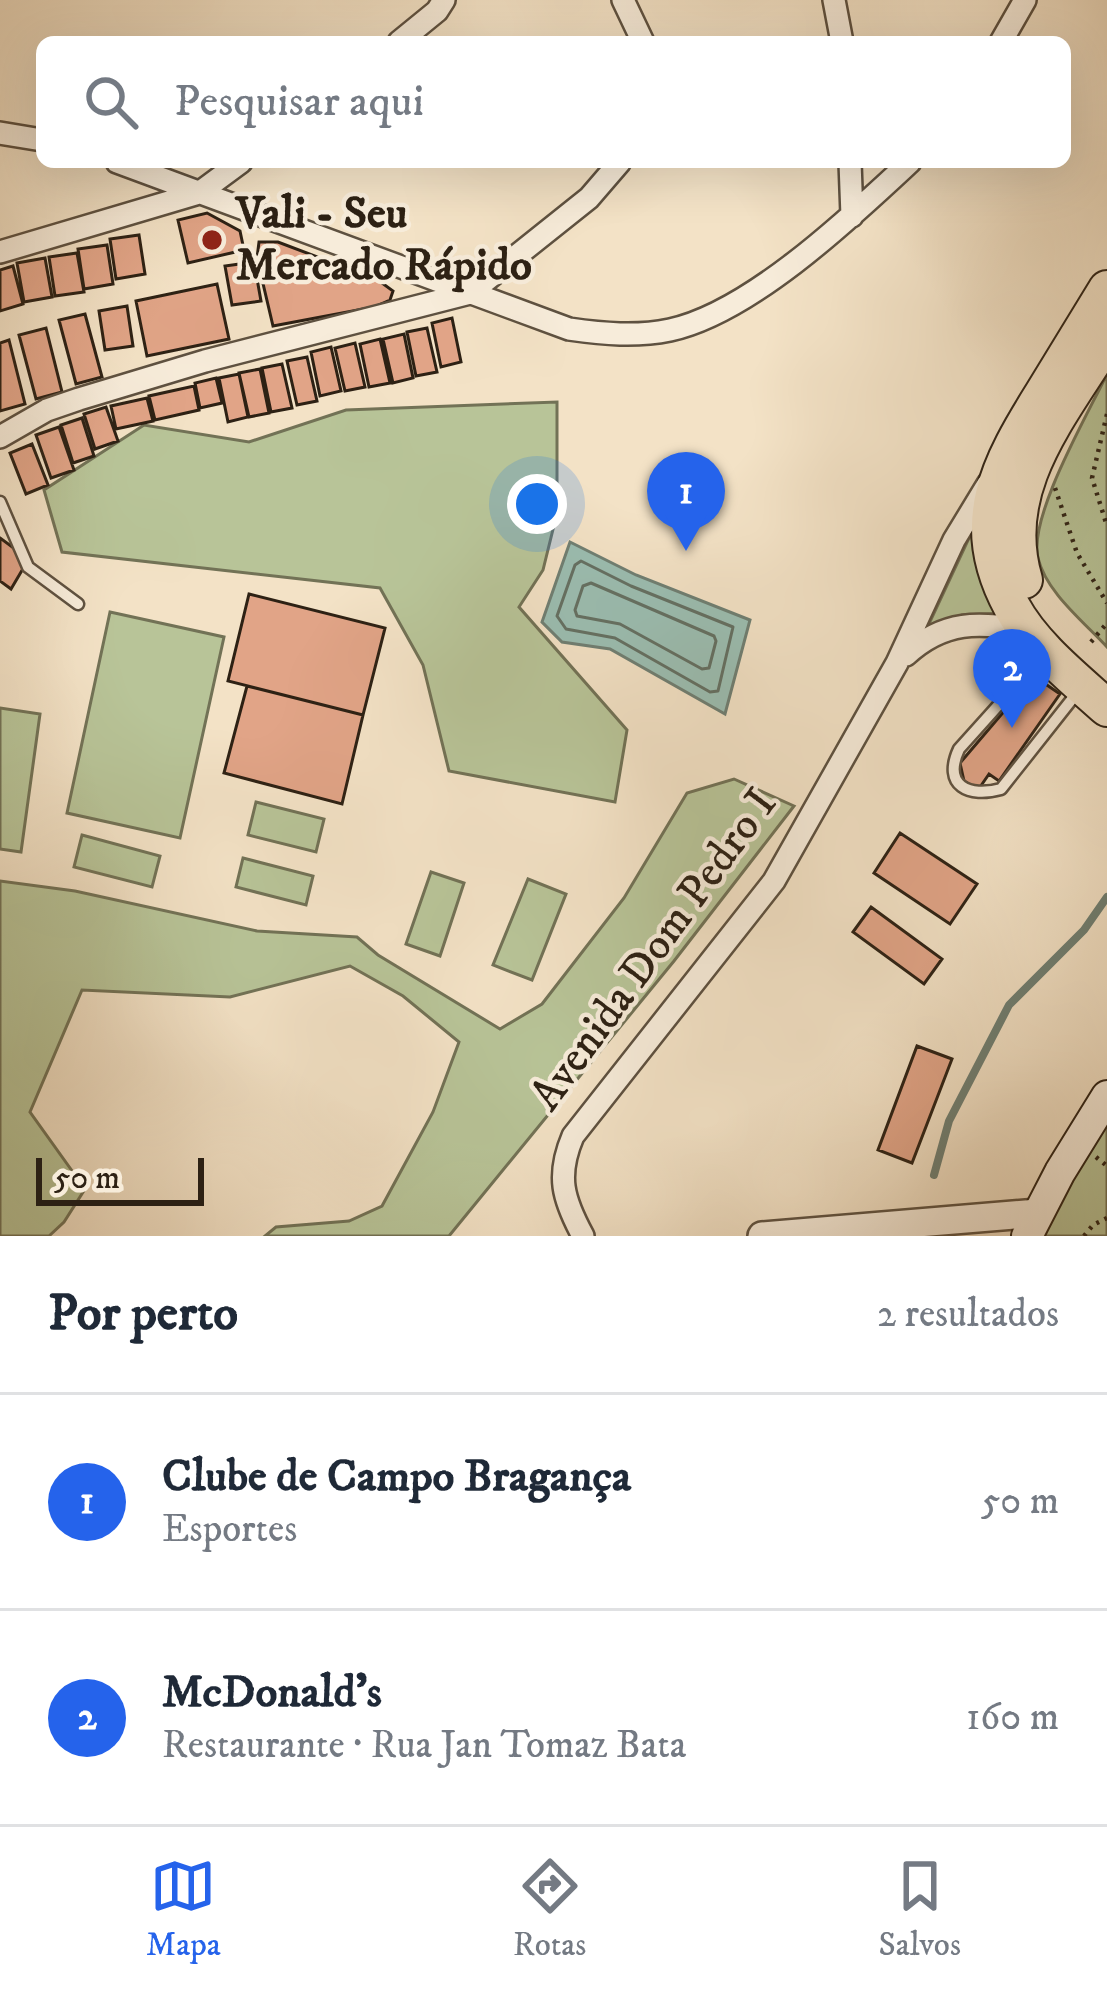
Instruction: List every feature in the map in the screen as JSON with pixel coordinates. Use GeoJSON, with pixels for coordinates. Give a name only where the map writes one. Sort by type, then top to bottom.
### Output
{"type":"FeatureCollection","features":[{"type":"Feature","properties":{"kind":"main road"},"geometry":{"type":"LineString","coordinates":[[1089,675],[1040,625],[1012,608],[990,533],[992,499],[1004,458],[1107,289]]}},
{"type":"Feature","properties":{"kind":"main road"},"geometry":{"type":"LineString","coordinates":[[1089,675],[1040,625],[1016,553],[1015,522],[1022,487],[1036,456],[1107,339]]}},
{"type":"Feature","properties":{"kind":"main road"},"geometry":{"type":"LineString","coordinates":[[1032,1225],[1107,1096]]}},
{"type":"Feature","properties":{"kind":"street"},"geometry":{"type":"LineString","coordinates":[[406,36],[444,0]]}},
{"type":"Feature","properties":{"kind":"street"},"geometry":{"type":"LineString","coordinates":[[623,0],[640,36]]}},
{"type":"Feature","properties":{"kind":"street"},"geometry":{"type":"LineString","coordinates":[[834,0],[841,36]]}},
{"type":"Feature","properties":{"kind":"street"},"geometry":{"type":"LineString","coordinates":[[1004,36],[1025,0]]}},
{"type":"Feature","properties":{"kind":"street"},"geometry":{"type":"LineString","coordinates":[[0,133],[36,139]]}},
{"type":"Feature","properties":{"kind":"street"},"geometry":{"type":"LineString","coordinates":[[133,168],[569,329],[620,335],[673,329],[733,305],[852,215],[903,168]]}},
{"type":"Feature","properties":{"kind":"street"},"geometry":{"type":"LineString","coordinates":[[0,252],[200,194],[233,168]]}},
{"type":"Feature","properties":{"kind":"street"},"geometry":{"type":"LineString","coordinates":[[0,437],[47,410],[79,399],[205,361],[470,293],[589,198],[615,168]]}},
{"type":"Feature","properties":{"kind":"street"},"geometry":{"type":"LineString","coordinates":[[850,168],[852,215]]}},
{"type":"Feature","properties":{"kind":"street","name":"Avenida Dom Pedro I"},"geometry":{"type":"LineString","coordinates":[[583,1236],[560,1182],[562,1161],[573,1136],[774,881],[897,663],[954,540],[1004,458]]}},
{"type":"Feature","properties":{"kind":"street"},"geometry":{"type":"LineString","coordinates":[[897,663],[922,640],[947,627],[1040,625]]}},
{"type":"Feature","properties":{"kind":"street"},"geometry":{"type":"LineString","coordinates":[[762,1236],[1032,1225]]}},
{"type":"Feature","properties":{"kind":"lane"},"geometry":{"type":"LineString","coordinates":[[0,502],[28,566],[78,604]]}},
{"type":"Feature","properties":{"kind":"lane"},"geometry":{"type":"LineString","coordinates":[[1089,675],[1001,789],[982,794],[966,790],[955,778],[953,760],[959,749],[1012,690],[1089,675]]}},
{"type":"Feature","properties":{"kind":"path"},"geometry":{"type":"LineString","coordinates":[[1107,414],[1092,478],[1107,526]]}},
{"type":"Feature","properties":{"kind":"path"},"geometry":{"type":"LineString","coordinates":[[1051,471],[1062,517],[1107,603]]}},
{"type":"Feature","properties":{"kind":"path"},"geometry":{"type":"LineString","coordinates":[[1089,675],[1107,623]]}},
{"type":"Feature","properties":{"kind":"path"},"geometry":{"type":"LineString","coordinates":[[1084,1236],[1107,1218]]}},
{"type":"Feature","properties":{"kind":"green space"},"geometry":{"type":"Polygon","coordinates":[[[1107,374],[1107,647],[1049,583],[1038,558],[1037,540],[1050,492],[1107,374]]]}},
{"type":"Feature","properties":{"kind":"green space"},"geometry":{"type":"Polygon","coordinates":[[[557,402],[557,513],[543,570],[519,607],[627,730],[615,802],[449,771],[423,665],[380,588],[62,552],[44,490],[144,425],[249,442],[346,410],[557,402]]]}},
{"type":"Feature","properties":{"kind":"green space"},"geometry":{"type":"Polygon","coordinates":[[[976,523],[1008,613],[962,615],[927,628],[976,523]]]}},
{"type":"Feature","properties":{"kind":"green space"},"geometry":{"type":"Polygon","coordinates":[[[110,612],[224,637],[180,838],[67,813],[110,612]]]}},
{"type":"Feature","properties":{"kind":"green space"},"geometry":{"type":"Polygon","coordinates":[[[0,708],[40,714],[21,852],[0,849],[0,708]]]}},
{"type":"Feature","properties":{"kind":"green space"},"geometry":{"type":"Polygon","coordinates":[[[734,779],[794,806],[449,1236],[265,1236],[276,1227],[349,1221],[382,1206],[433,1112],[459,1042],[403,996],[350,966],[230,997],[82,990],[30,1112],[85,1189],[49,1236],[0,1236],[0,881],[75,891],[257,931],[357,937],[378,955],[500,1029],[542,1004],[624,898],[687,793],[734,779]]]}},
{"type":"Feature","properties":{"kind":"green space"},"geometry":{"type":"Polygon","coordinates":[[[256,802],[324,819],[316,852],[248,835],[256,802]]]}},
{"type":"Feature","properties":{"kind":"green space"},"geometry":{"type":"Polygon","coordinates":[[[82,835],[160,856],[152,887],[74,867],[82,835]]]}},
{"type":"Feature","properties":{"kind":"green space"},"geometry":{"type":"Polygon","coordinates":[[[243,858],[313,876],[306,905],[236,887],[243,858]]]}},
{"type":"Feature","properties":{"kind":"green space"},"geometry":{"type":"Polygon","coordinates":[[[431,872],[464,883],[440,956],[406,944],[431,872]]]}},
{"type":"Feature","properties":{"kind":"green space"},"geometry":{"type":"Polygon","coordinates":[[[528,879],[566,894],[532,980],[493,965],[528,879]]]}},
{"type":"Feature","properties":{"kind":"green space"},"geometry":{"type":"Polygon","coordinates":[[[1107,1120],[1107,1236],[1045,1236],[1049,1221],[1107,1120]]]}},
{"type":"Feature","properties":{"kind":"water"},"geometry":{"type":"Polygon","coordinates":[[[570,542],[636,575],[750,620],[725,714],[610,649],[562,642],[542,622],[570,542]]]}},
{"type":"Feature","properties":{"kind":"building","name":"Vali - Seu Mercado Rápido"},"geometry":{"type":"Polygon","coordinates":[[[207,213],[240,231],[244,250],[188,263],[178,220],[207,213]]]}},
{"type":"Feature","properties":{"kind":"building"},"geometry":{"type":"Polygon","coordinates":[[[139,235],[145,274],[116,279],[110,239],[139,235]]]}},
{"type":"Feature","properties":{"kind":"building"},"geometry":{"type":"Polygon","coordinates":[[[259,242],[278,242],[378,280],[393,291],[390,300],[273,326],[257,258],[259,242]]]}},
{"type":"Feature","properties":{"kind":"building"},"geometry":{"type":"Polygon","coordinates":[[[107,245],[113,284],[84,289],[78,249],[107,245]]]}},
{"type":"Feature","properties":{"kind":"building"},"geometry":{"type":"Polygon","coordinates":[[[77,253],[84,292],[55,296],[49,257],[77,253]]]}},
{"type":"Feature","properties":{"kind":"building"},"geometry":{"type":"Polygon","coordinates":[[[45,258],[52,297],[24,302],[17,263],[45,258]]]}},
{"type":"Feature","properties":{"kind":"building"},"geometry":{"type":"Polygon","coordinates":[[[254,262],[261,301],[232,305],[225,266],[254,262]]]}},
{"type":"Feature","properties":{"kind":"building"},"geometry":{"type":"Polygon","coordinates":[[[13,266],[23,304],[0,311],[0,270],[13,266]]]}},
{"type":"Feature","properties":{"kind":"building"},"geometry":{"type":"Polygon","coordinates":[[[217,284],[229,339],[147,356],[136,301],[217,284]]]}},
{"type":"Feature","properties":{"kind":"building"},"geometry":{"type":"Polygon","coordinates":[[[127,306],[133,346],[105,350],[99,311],[127,306]]]}},
{"type":"Feature","properties":{"kind":"building"},"geometry":{"type":"Polygon","coordinates":[[[85,314],[102,377],[76,384],[59,320],[85,314]]]}},
{"type":"Feature","properties":{"kind":"building"},"geometry":{"type":"Polygon","coordinates":[[[452,318],[461,362],[441,367],[432,323],[452,318]]]}},
{"type":"Feature","properties":{"kind":"building"},"geometry":{"type":"Polygon","coordinates":[[[46,328],[62,392],[36,399],[19,335],[46,328]]]}},
{"type":"Feature","properties":{"kind":"building"},"geometry":{"type":"Polygon","coordinates":[[[427,328],[437,372],[416,376],[407,332],[427,328]]]}},
{"type":"Feature","properties":{"kind":"building"},"geometry":{"type":"Polygon","coordinates":[[[404,334],[413,378],[393,383],[383,339],[404,334]]]}},
{"type":"Feature","properties":{"kind":"building"},"geometry":{"type":"Polygon","coordinates":[[[380,339],[390,383],[369,387],[360,344],[380,339]]]}},
{"type":"Feature","properties":{"kind":"building"},"geometry":{"type":"Polygon","coordinates":[[[9,340],[25,404],[0,411],[0,343],[9,340]]]}},
{"type":"Feature","properties":{"kind":"building"},"geometry":{"type":"Polygon","coordinates":[[[355,343],[365,387],[345,391],[335,348],[355,343]]]}},
{"type":"Feature","properties":{"kind":"building"},"geometry":{"type":"Polygon","coordinates":[[[331,347],[341,391],[320,396],[311,352],[331,347]]]}},
{"type":"Feature","properties":{"kind":"building"},"geometry":{"type":"Polygon","coordinates":[[[307,357],[317,401],[297,405],[287,361],[307,357]]]}},
{"type":"Feature","properties":{"kind":"building"},"geometry":{"type":"Polygon","coordinates":[[[282,364],[292,408],[271,412],[262,368],[282,364]]]}},
{"type":"Feature","properties":{"kind":"building"},"geometry":{"type":"Polygon","coordinates":[[[260,369],[269,413],[249,417],[239,373],[260,369]]]}},
{"type":"Feature","properties":{"kind":"building"},"geometry":{"type":"Polygon","coordinates":[[[239,374],[248,417],[228,422],[219,378],[239,374]]]}},
{"type":"Feature","properties":{"kind":"building"},"geometry":{"type":"Polygon","coordinates":[[[216,378],[222,403],[200,408],[195,383],[216,378]]]}},
{"type":"Feature","properties":{"kind":"building"},"geometry":{"type":"Polygon","coordinates":[[[194,386],[199,410],[155,420],[149,396],[194,386]]]}},
{"type":"Feature","properties":{"kind":"building"},"geometry":{"type":"Polygon","coordinates":[[[147,398],[153,421],[116,429],[111,406],[147,398]]]}},
{"type":"Feature","properties":{"kind":"building"},"geometry":{"type":"Polygon","coordinates":[[[106,407],[118,441],[95,449],[84,414],[106,407]]]}},
{"type":"Feature","properties":{"kind":"building"},"geometry":{"type":"Polygon","coordinates":[[[82,418],[94,456],[73,463],[61,425],[82,418]]]}},
{"type":"Feature","properties":{"kind":"building"},"geometry":{"type":"Polygon","coordinates":[[[59,427],[74,470],[51,478],[36,435],[59,427]]]}},
{"type":"Feature","properties":{"kind":"building"},"geometry":{"type":"Polygon","coordinates":[[[32,444],[48,485],[26,494],[10,453],[32,444]]]}},
{"type":"Feature","properties":{"kind":"building"},"geometry":{"type":"Polygon","coordinates":[[[0,538],[15,549],[24,567],[11,589],[0,581],[0,538]]]}},
{"type":"Feature","properties":{"kind":"building"},"geometry":{"type":"Polygon","coordinates":[[[249,594],[385,628],[363,715],[228,681],[249,594]]]}},
{"type":"Feature","properties":{"kind":"building"},"geometry":{"type":"Polygon","coordinates":[[[1041,681],[1060,694],[999,781],[989,774],[978,790],[964,781],[960,763],[1024,688],[1041,681]]]}},
{"type":"Feature","properties":{"kind":"building"},"geometry":{"type":"Polygon","coordinates":[[[247,686],[363,715],[342,804],[224,773],[247,686]]]}},
{"type":"Feature","properties":{"kind":"building"},"geometry":{"type":"Polygon","coordinates":[[[900,833],[977,884],[950,924],[874,873],[900,833]]]}},
{"type":"Feature","properties":{"kind":"building"},"geometry":{"type":"Polygon","coordinates":[[[871,907],[942,959],[924,984],[853,932],[871,907]]]}},
{"type":"Feature","properties":{"kind":"building"},"geometry":{"type":"Polygon","coordinates":[[[917,1046],[952,1059],[912,1163],[878,1150],[917,1046]]]}},
{"type":"Feature","properties":{"kind":"waterway"},"geometry":{"type":"LineString","coordinates":[[934,1175],[949,1121],[1009,1005],[1084,930],[1107,897]]}},
{"type":"Feature","properties":{"kind":"place","name":"Vali - Seu Mercado Rápido"},"geometry":{"type":"Point","coordinates":[212,240]}},
{"type":"Feature","properties":{"kind":"place","name":"Clube de Campo Bragança"},"geometry":{"type":"Point","coordinates":[686,551]}},
{"type":"Feature","properties":{"kind":"place","name":"McDonald's"},"geometry":{"type":"Point","coordinates":[1012,728]}}]}
